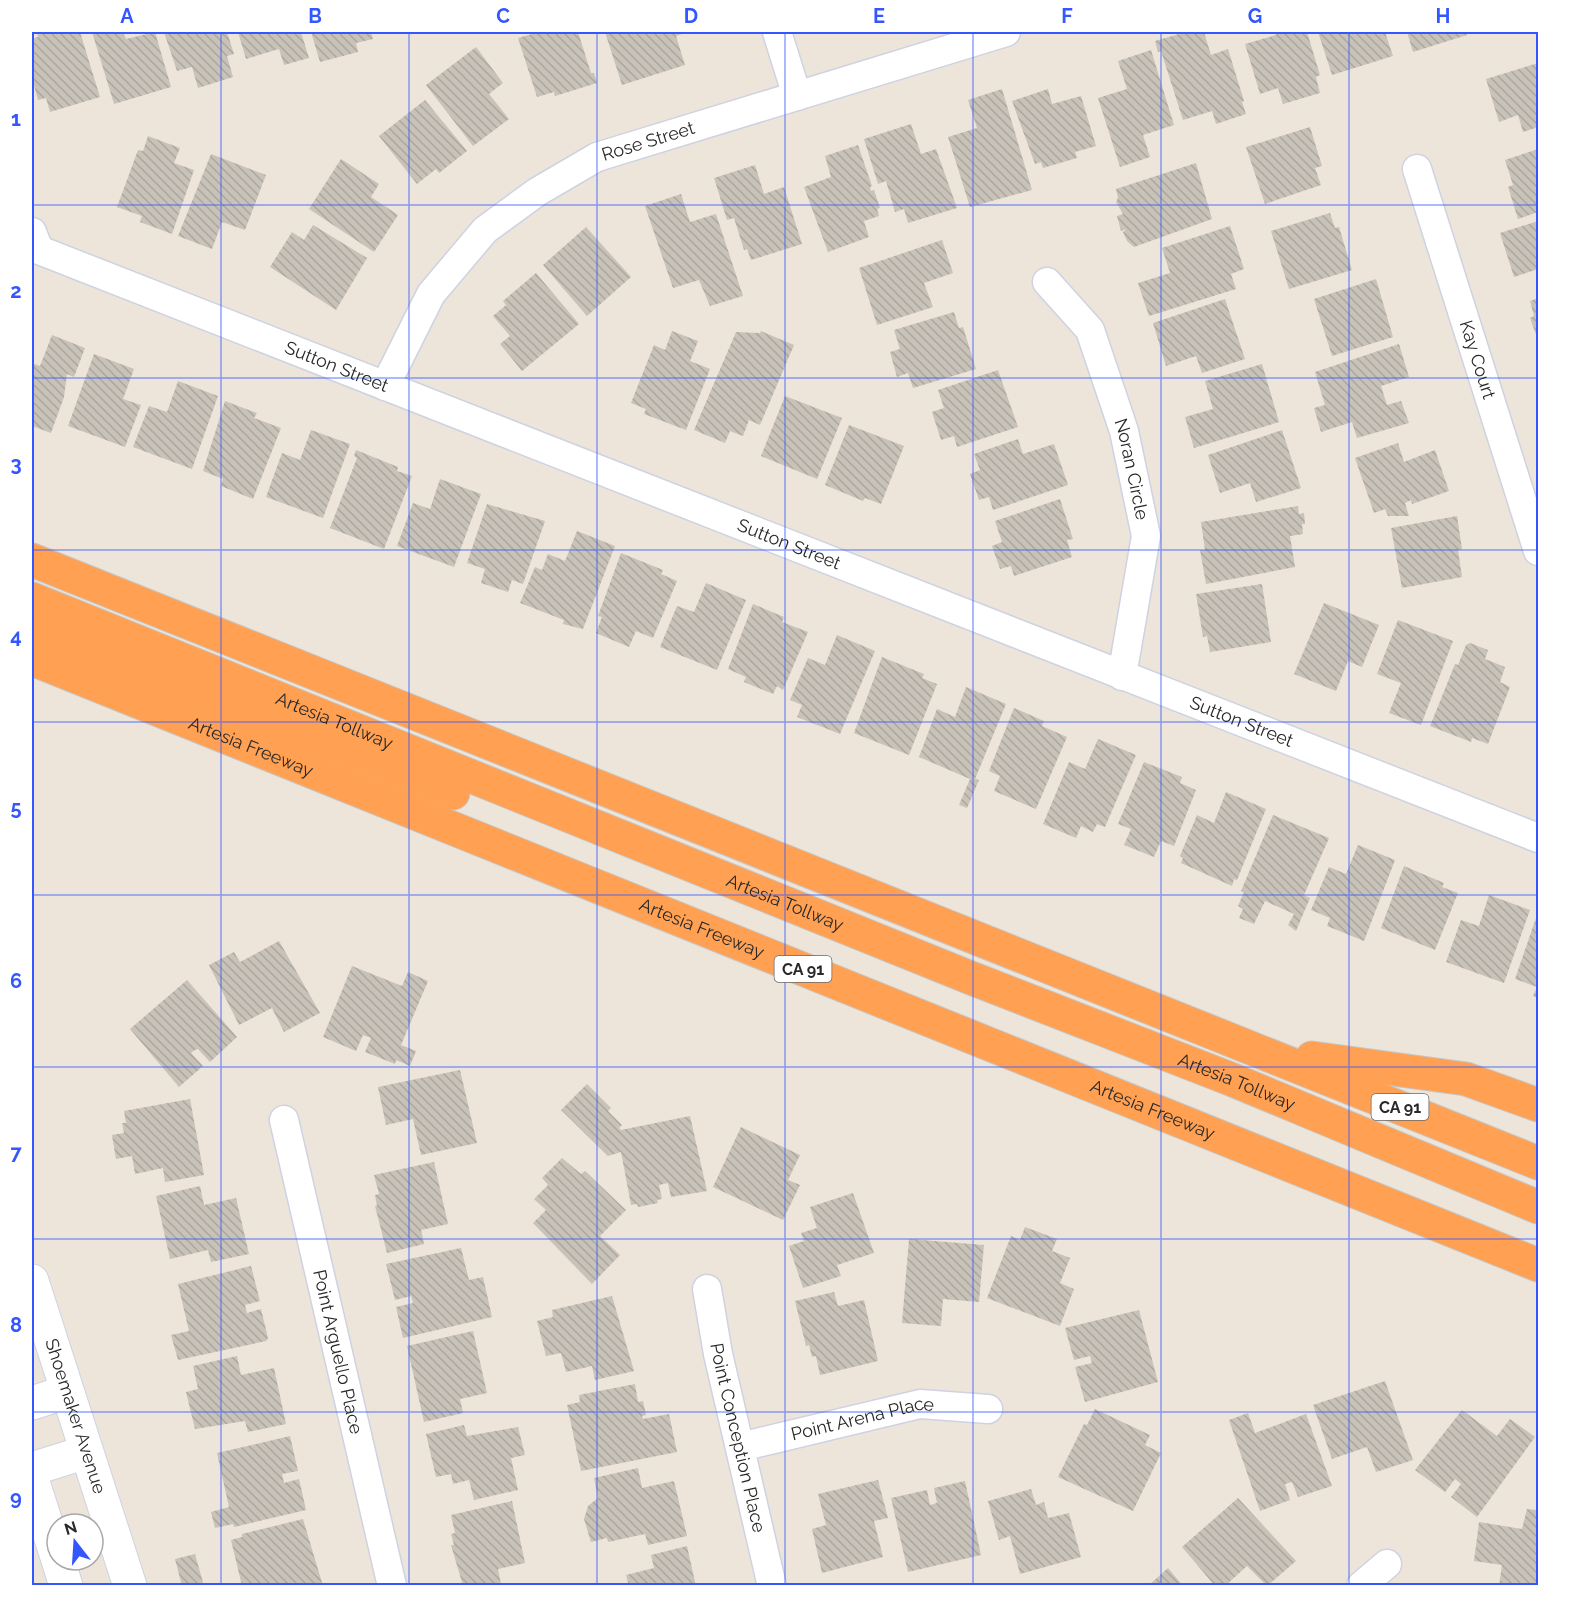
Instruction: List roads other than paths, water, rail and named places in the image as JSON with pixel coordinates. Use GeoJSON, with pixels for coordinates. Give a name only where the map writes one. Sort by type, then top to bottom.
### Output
{"type":"FeatureCollection","features":[{"type":"Feature","properties":{"kind":"highway","name":"CA 91"},"geometry":{"type":"LineString","coordinates":[[32,560],[1539,1163]]}},
{"type":"Feature","properties":{"kind":"highway","name":"Artesia Tollway"},"geometry":{"type":"LineString","coordinates":[[32,599],[971,978],[1233,1080],[1539,1207]]}},
{"type":"Feature","properties":{"kind":"highway","name":"Artesia Tollway"},"geometry":{"type":"LineString","coordinates":[[32,624],[1539,1228]]}},
{"type":"Feature","properties":{"kind":"highway","name":"Artesia Freeway"},"geometry":{"type":"LineString","coordinates":[[32,659],[1539,1265]]}},
{"type":"Feature","properties":{"kind":"highway"},"geometry":{"type":"LineString","coordinates":[[32,669],[67,673]]}},
{"type":"Feature","properties":{"kind":"highway"},"geometry":{"type":"LineString","coordinates":[[1261,1050],[1466,1079],[1539,1105]]}},
{"type":"Feature","properties":{"kind":"street"},"geometry":{"type":"LineString","coordinates":[[777,32],[797,96]]}},
{"type":"Feature","properties":{"kind":"street","name":"Rose Street"},"geometry":{"type":"LineString","coordinates":[[385,386],[431,294],[485,230],[537,192],[597,157],[1006,32]]}},
{"type":"Feature","properties":{"kind":"street","name":"Kay Court"},"geometry":{"type":"LineString","coordinates":[[1417,169],[1539,550]]}},
{"type":"Feature","properties":{"kind":"street","name":"Sutton Street"},"geometry":{"type":"LineString","coordinates":[[35,241],[385,386],[1539,838]]}},
{"type":"Feature","properties":{"kind":"street","name":"Noran Circle"},"geometry":{"type":"LineString","coordinates":[[1047,282],[1089,330],[1124,431],[1146,536],[1122,676]]}},
{"type":"Feature","properties":{"kind":"street","name":"Point Arguello Place"},"geometry":{"type":"LineString","coordinates":[[284,1120],[392,1586]]}},
{"type":"Feature","properties":{"kind":"street","name":"Shoemaker Avenue"},"geometry":{"type":"LineString","coordinates":[[32,1281],[130,1586]]}},
{"type":"Feature","properties":{"kind":"street","name":"Point Conception Place"},"geometry":{"type":"LineString","coordinates":[[707,1289],[718,1354],[772,1586]]}},
{"type":"Feature","properties":{"kind":"street"},"geometry":{"type":"LineString","coordinates":[[32,1403],[66,1392]]}},
{"type":"Feature","properties":{"kind":"street","name":"Point Arena Place"},"geometry":{"type":"LineString","coordinates":[[740,1447],[920,1404],[988,1409]]}},
{"type":"Feature","properties":{"kind":"street"},"geometry":{"type":"LineString","coordinates":[[32,1469],[86,1452]]}},
{"type":"Feature","properties":{"kind":"street"},"geometry":{"type":"LineString","coordinates":[[32,1479],[45,1521]]}},
{"type":"Feature","properties":{"kind":"street"},"geometry":{"type":"LineString","coordinates":[[1361,1586],[1387,1564]]}}]}
